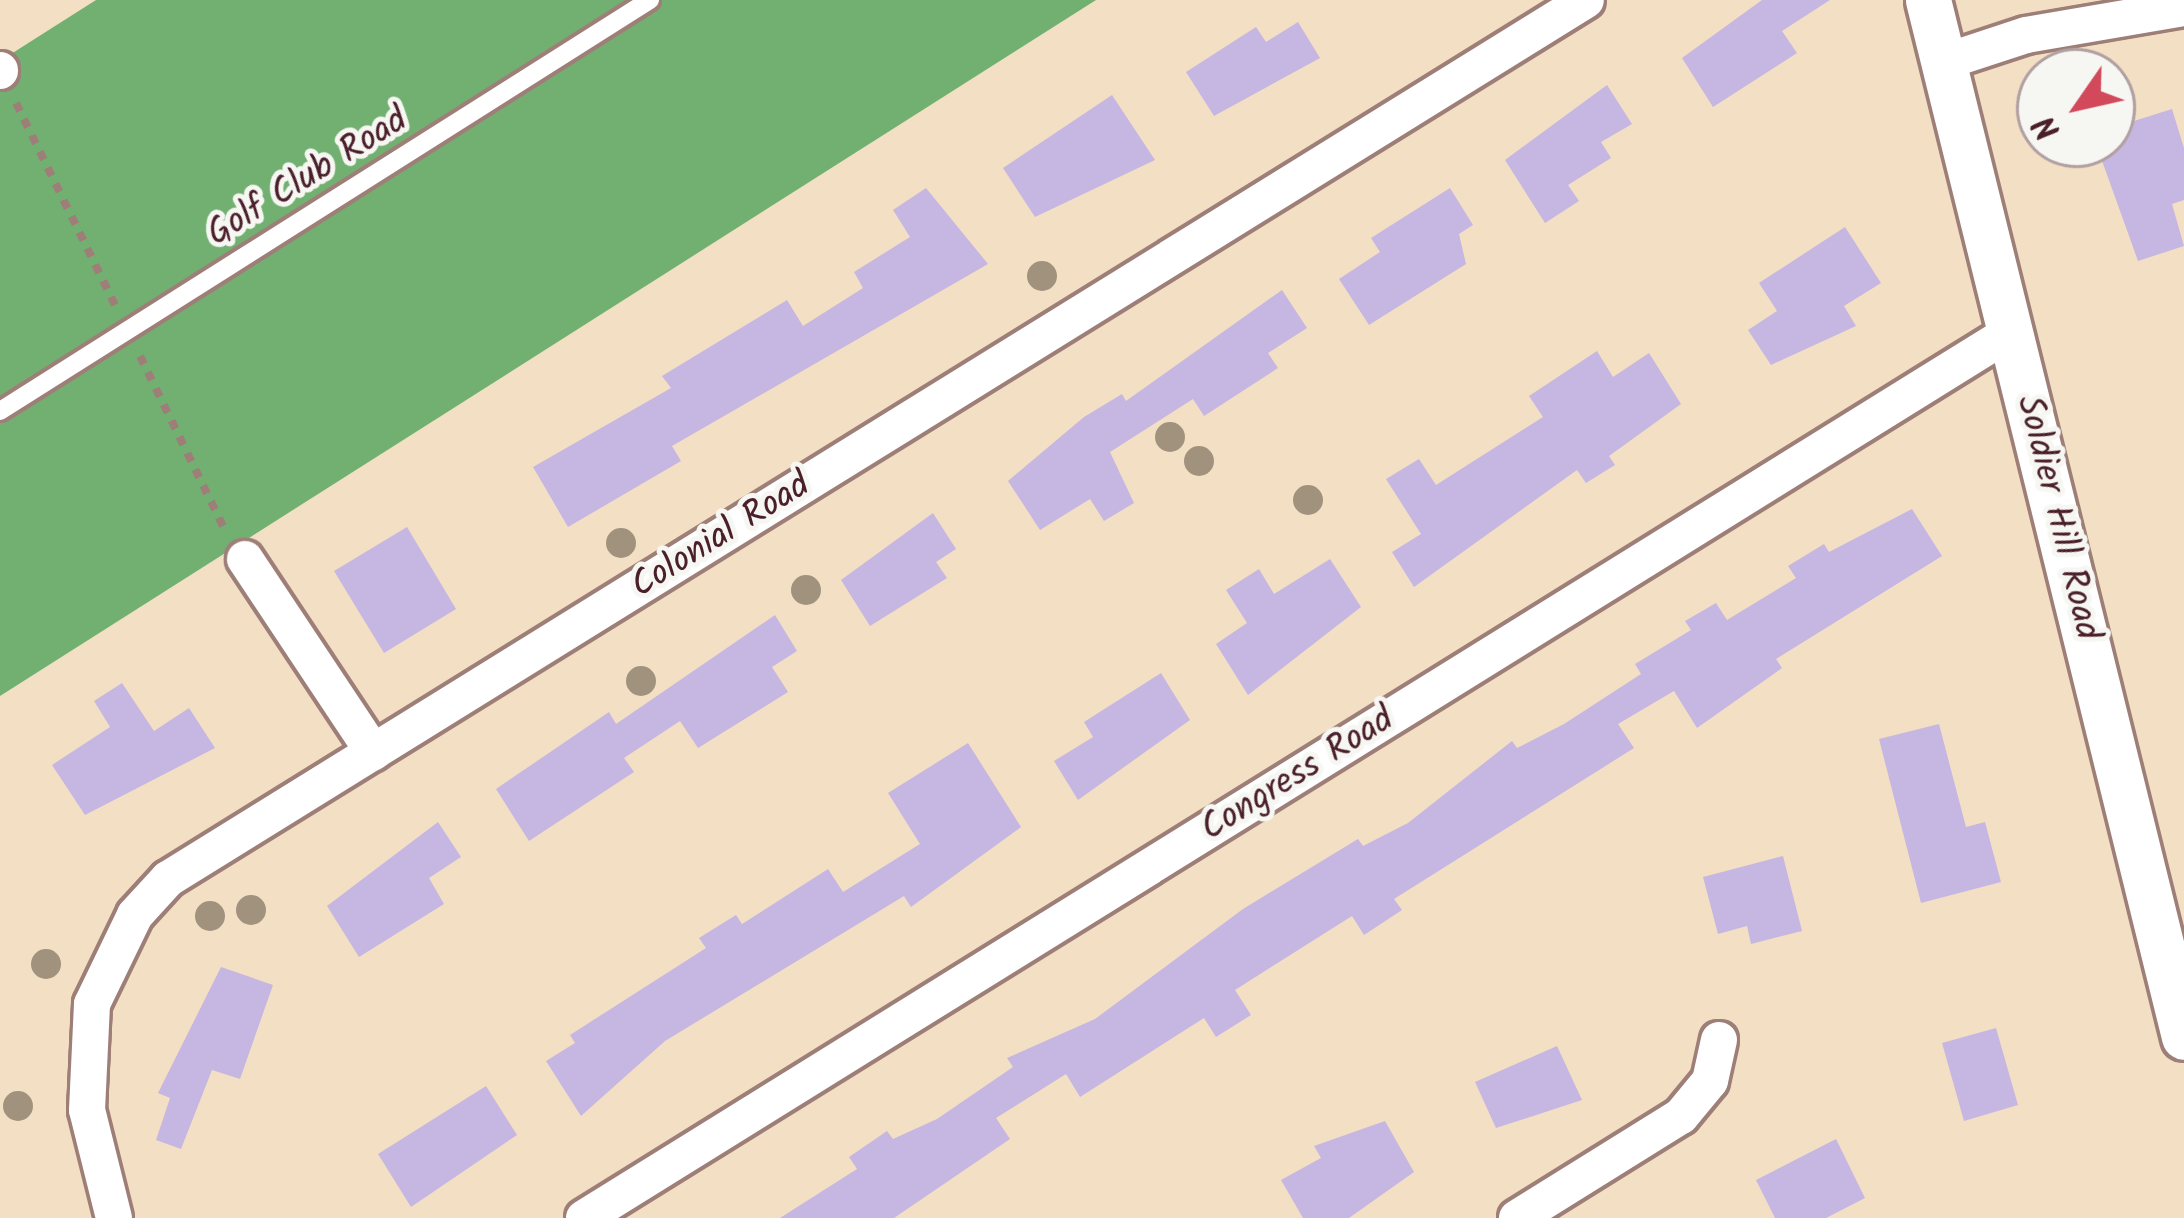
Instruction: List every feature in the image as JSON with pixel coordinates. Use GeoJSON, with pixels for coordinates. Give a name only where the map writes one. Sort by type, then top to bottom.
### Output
{"type":"FeatureCollection","features":[{"type":"Feature","properties":{"kind":"street","name":"Colonial Road"},"geometry":{"type":"LineString","coordinates":[[114,1218],[84,1057],[107,962],[168,879],[1586,0]]}},
{"type":"Feature","properties":{"kind":"street","name":"Soldier Hill Road"},"geometry":{"type":"LineString","coordinates":[[1928,0],[2184,1037]]}},
{"type":"Feature","properties":{"kind":"street"},"geometry":{"type":"LineString","coordinates":[[1944,62],[2047,30],[2184,8]]}},
{"type":"Feature","properties":{"kind":"street","name":"Congress Road"},"geometry":{"type":"LineString","coordinates":[[584,1218],[2012,332]]}},
{"type":"Feature","properties":{"kind":"street"},"geometry":{"type":"LineString","coordinates":[[245,559],[373,752]]}},
{"type":"Feature","properties":{"kind":"street"},"geometry":{"type":"LineString","coordinates":[[1516,1218],[1681,1116],[1709,1081],[1719,1040]]}},
{"type":"Feature","properties":{"kind":"lane","name":"Golf Club Road"},"geometry":{"type":"LineString","coordinates":[[0,411],[650,0]]}},
{"type":"Feature","properties":{"kind":"green space"},"geometry":{"type":"Polygon","coordinates":[[[96,0],[1096,0],[0,696],[0,61],[96,0]]]}},
{"type":"Feature","properties":{"kind":"building"},"geometry":{"type":"Polygon","coordinates":[[[1762,0],[1830,0],[1782,31],[1797,53],[1713,107],[1682,58],[1762,0]]]}},
{"type":"Feature","properties":{"kind":"building"},"geometry":{"type":"Polygon","coordinates":[[[1298,22],[1320,58],[1214,116],[1186,72],[1256,27],[1266,42],[1298,22]]]}},
{"type":"Feature","properties":{"kind":"building"},"geometry":{"type":"Polygon","coordinates":[[[1607,85],[1632,124],[1601,142],[1611,158],[1568,185],[1579,201],[1545,223],[1505,160],[1607,85]]]}},
{"type":"Feature","properties":{"kind":"building"},"geometry":{"type":"Polygon","coordinates":[[[1112,95],[1155,160],[1035,217],[1003,168],[1112,95]]]}},
{"type":"Feature","properties":{"kind":"building"},"geometry":{"type":"Polygon","coordinates":[[[2172,109],[2184,148],[2184,200],[2172,204],[2184,246],[2138,261],[2105,168],[2136,168],[2136,120],[2172,109]]]}},
{"type":"Feature","properties":{"kind":"building"},"geometry":{"type":"Polygon","coordinates":[[[926,188],[988,264],[672,446],[681,461],[568,527],[533,467],[671,388],[662,376],[787,300],[803,326],[863,288],[854,272],[910,237],[893,210],[926,188]]]}},
{"type":"Feature","properties":{"kind":"building"},"geometry":{"type":"Polygon","coordinates":[[[1450,188],[1473,225],[1459,234],[1466,264],[1369,325],[1339,279],[1380,252],[1371,238],[1450,188]]]}},
{"type":"Feature","properties":{"kind":"building"},"geometry":{"type":"Polygon","coordinates":[[[1845,227],[1881,283],[1844,306],[1856,326],[1771,365],[1748,330],[1777,311],[1759,283],[1845,227]]]}},
{"type":"Feature","properties":{"kind":"building"},"geometry":{"type":"Polygon","coordinates":[[[1282,290],[1307,328],[1268,353],[1278,368],[1204,416],[1193,399],[1110,452],[1134,503],[1104,521],[1090,499],[1040,530],[1008,481],[1084,417],[1122,394],[1126,401],[1282,290]]]}},
{"type":"Feature","properties":{"kind":"building"},"geometry":{"type":"Polygon","coordinates":[[[1597,351],[1613,377],[1649,353],[1681,404],[1609,456],[1615,465],[1586,483],[1577,470],[1414,587],[1392,552],[1421,534],[1386,479],[1419,459],[1436,485],[1543,417],[1529,396],[1597,351]]]}},
{"type":"Feature","properties":{"kind":"building"},"geometry":{"type":"Polygon","coordinates":[[[1912,509],[1942,556],[1776,659],[1782,668],[1697,728],[1674,691],[1618,724],[1634,748],[1394,899],[1402,910],[1364,935],[1352,916],[1235,990],[1251,1015],[1216,1037],[1204,1018],[1080,1097],[1066,1074],[996,1118],[1010,1139],[894,1218],[780,1218],[857,1169],[849,1157],[887,1131],[893,1139],[937,1119],[1013,1067],[1007,1058],[1095,1019],[1243,909],[1358,839],[1363,846],[1408,823],[1512,741],[1517,748],[1564,724],[1641,674],[1635,664],[1691,630],[1685,621],[1716,603],[1727,620],[1796,578],[1788,566],[1824,544],[1829,552],[1912,509]]]}},
{"type":"Feature","properties":{"kind":"building"},"geometry":{"type":"Polygon","coordinates":[[[933,513],[956,549],[936,562],[947,578],[870,626],[841,580],[933,513]]]}},
{"type":"Feature","properties":{"kind":"building"},"geometry":{"type":"Polygon","coordinates":[[[407,527],[456,609],[384,653],[334,571],[407,527]]]}},
{"type":"Feature","properties":{"kind":"building"},"geometry":{"type":"Polygon","coordinates":[[[1330,559],[1361,607],[1248,695],[1216,644],[1247,623],[1226,590],[1259,569],[1274,594],[1330,559]]]}},
{"type":"Feature","properties":{"kind":"building"},"geometry":{"type":"Polygon","coordinates":[[[775,615],[797,651],[772,667],[788,692],[698,748],[680,721],[624,758],[634,772],[529,841],[496,789],[609,712],[616,724],[775,615]]]}},
{"type":"Feature","properties":{"kind":"building"},"geometry":{"type":"Polygon","coordinates":[[[1161,673],[1190,720],[1078,800],[1054,761],[1093,737],[1084,722],[1161,673]]]}},
{"type":"Feature","properties":{"kind":"building"},"geometry":{"type":"Polygon","coordinates":[[[122,683],[154,731],[189,708],[215,748],[85,815],[52,765],[110,727],[94,701],[122,683]]]}},
{"type":"Feature","properties":{"kind":"building"},"geometry":{"type":"Polygon","coordinates":[[[1939,724],[1966,827],[1985,822],[2001,882],[1921,903],[1879,739],[1939,724]]]}},
{"type":"Feature","properties":{"kind":"building"},"geometry":{"type":"Polygon","coordinates":[[[968,743],[1021,827],[911,907],[904,896],[665,1041],[581,1116],[546,1061],[575,1043],[570,1035],[706,948],[699,938],[736,915],[742,924],[828,869],[843,892],[920,844],[888,793],[968,743]]]}},
{"type":"Feature","properties":{"kind":"building"},"geometry":{"type":"Polygon","coordinates":[[[438,822],[461,857],[429,878],[444,904],[359,957],[327,906],[438,822]]]}},
{"type":"Feature","properties":{"kind":"building"},"geometry":{"type":"Polygon","coordinates":[[[1783,856],[1802,931],[1751,944],[1747,926],[1718,934],[1703,877],[1783,856]]]}},
{"type":"Feature","properties":{"kind":"building"},"geometry":{"type":"Polygon","coordinates":[[[221,967],[273,985],[240,1079],[212,1070],[181,1149],[156,1140],[170,1098],[158,1093],[221,967]]]}},
{"type":"Feature","properties":{"kind":"building"},"geometry":{"type":"Polygon","coordinates":[[[1996,1028],[2018,1105],[1964,1121],[1942,1043],[1996,1028]]]}},
{"type":"Feature","properties":{"kind":"building"},"geometry":{"type":"Polygon","coordinates":[[[1557,1046],[1582,1100],[1496,1128],[1475,1082],[1557,1046]]]}},
{"type":"Feature","properties":{"kind":"building"},"geometry":{"type":"Polygon","coordinates":[[[486,1086],[517,1135],[411,1207],[378,1154],[486,1086]]]}},
{"type":"Feature","properties":{"kind":"building"},"geometry":{"type":"Polygon","coordinates":[[[1385,1121],[1414,1172],[1349,1218],[1303,1218],[1281,1180],[1321,1158],[1314,1146],[1385,1121]]]}},
{"type":"Feature","properties":{"kind":"building"},"geometry":{"type":"Polygon","coordinates":[[[1836,1139],[1865,1198],[1826,1218],[1775,1218],[1756,1180],[1836,1139]]]}}]}
